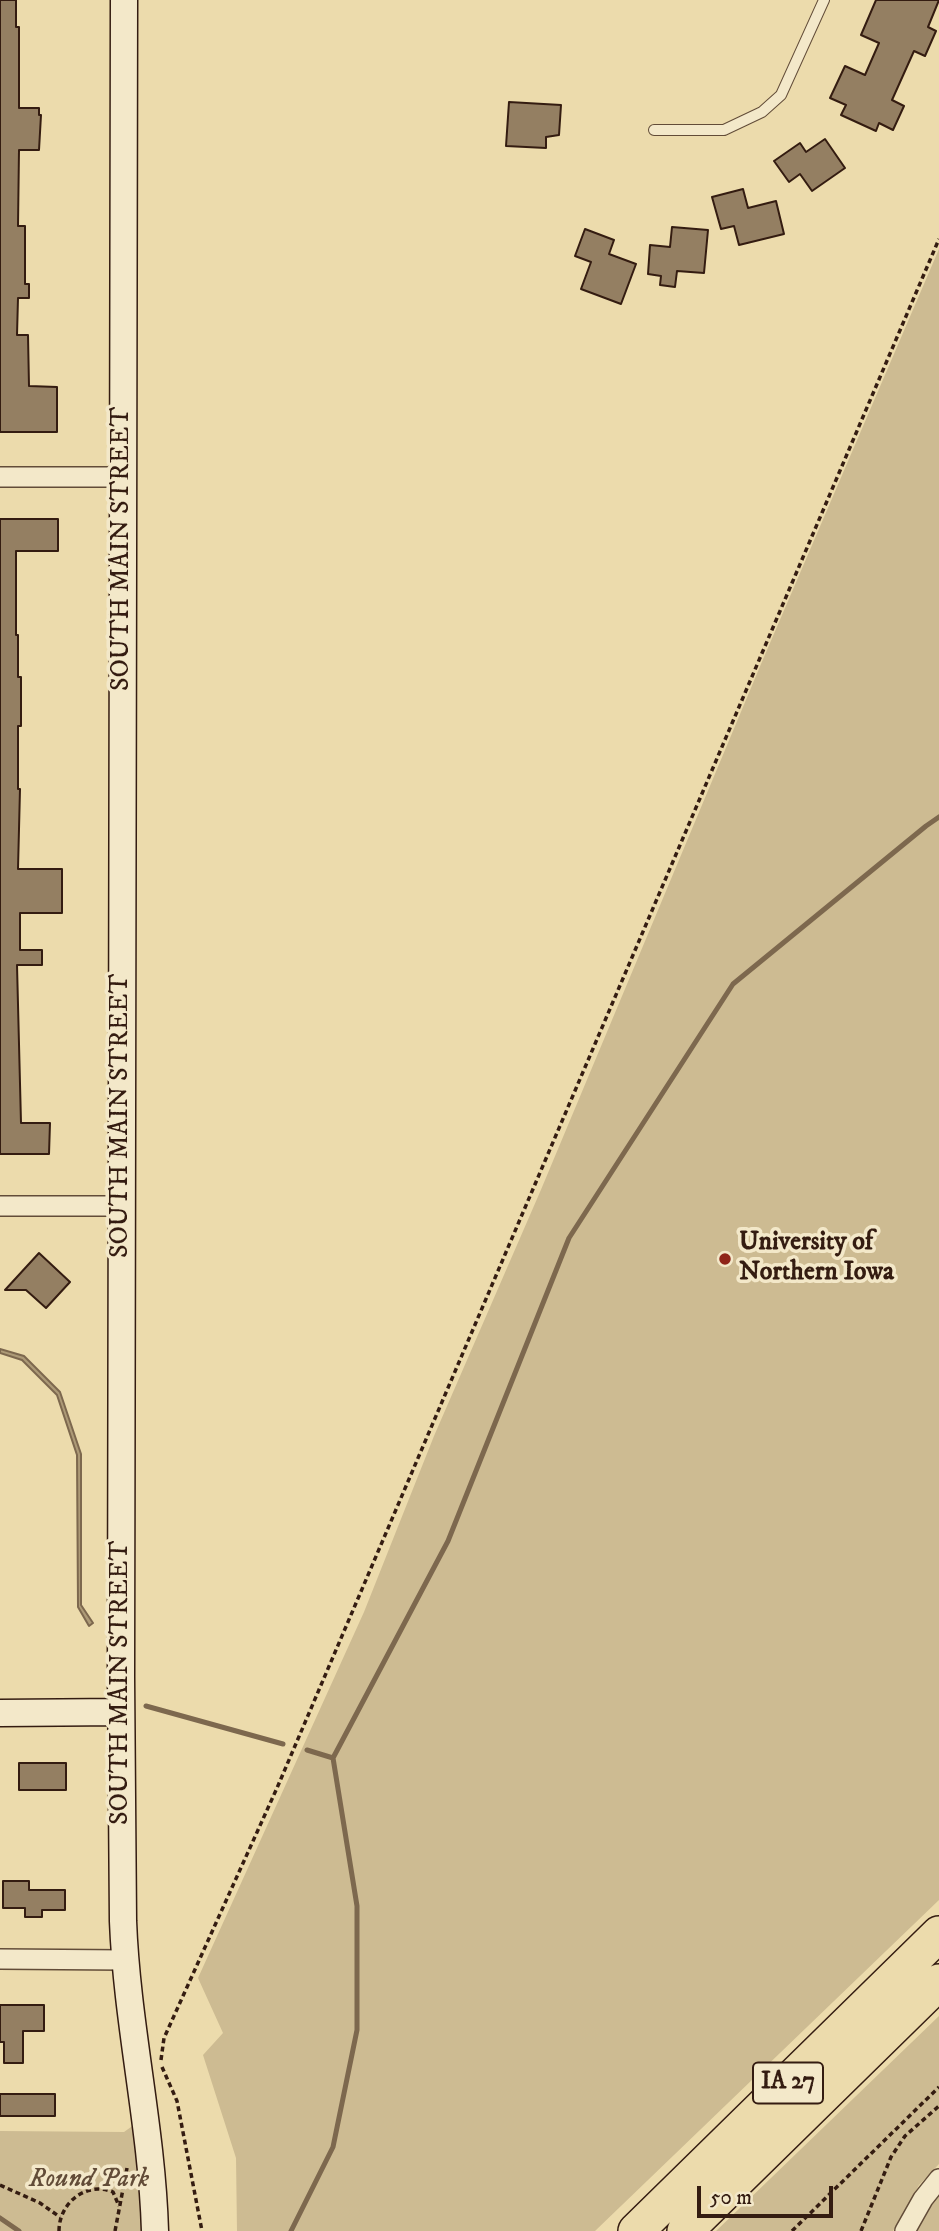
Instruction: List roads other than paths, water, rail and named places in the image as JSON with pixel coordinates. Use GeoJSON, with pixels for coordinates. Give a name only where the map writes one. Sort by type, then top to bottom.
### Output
{"type":"FeatureCollection","features":[{"type":"Feature","properties":{"kind":"highway","name":"IA 27"},"geometry":{"type":"LineString","coordinates":[[636,2231],[939,1934]]}},
{"type":"Feature","properties":{"kind":"highway","name":"IA 27"},"geometry":{"type":"LineString","coordinates":[[685,2231],[939,1982]]}},
{"type":"Feature","properties":{"kind":"street","name":"SOUTH MAIN STREET"},"geometry":{"type":"LineString","coordinates":[[124,0],[121,1712],[124,1960],[152,2178],[155,2231]]}},
{"type":"Feature","properties":{"kind":"street"},"geometry":{"type":"LineString","coordinates":[[0,477],[124,477]]}},
{"type":"Feature","properties":{"kind":"street"},"geometry":{"type":"LineString","coordinates":[[0,1206],[122,1206]]}},
{"type":"Feature","properties":{"kind":"street"},"geometry":{"type":"LineString","coordinates":[[0,1713],[121,1712]]}},
{"type":"Feature","properties":{"kind":"street"},"geometry":{"type":"LineString","coordinates":[[0,1959],[124,1960]]}},
{"type":"Feature","properties":{"kind":"street"},"geometry":{"type":"LineString","coordinates":[[905,2231],[923,2199],[939,2179]]}},
{"type":"Feature","properties":{"kind":"lane"},"geometry":{"type":"LineString","coordinates":[[654,130],[724,130],[762,112],[782,94],[824,0]]}},
{"type":"Feature","properties":{"kind":"waterway"},"geometry":{"type":"LineString","coordinates":[[291,2231],[333,2147],[357,2030],[357,1906],[333,1758],[448,1541],[569,1238],[733,984],[939,817]]}},
{"type":"Feature","properties":{"kind":"waterway"},"geometry":{"type":"LineString","coordinates":[[146,1706],[283,1744]]}},
{"type":"Feature","properties":{"kind":"waterway"},"geometry":{"type":"LineString","coordinates":[[307,1750],[333,1758]]}},
{"type":"Feature","properties":{"kind":"waterway"},"geometry":{"type":"LineString","coordinates":[[0,2218],[19,2231]]}},
{"type":"Feature","properties":{"kind":"place","name":"University of Northern Iowa"},"geometry":{"type":"Point","coordinates":[725,1259]}},
{"type":"Feature","properties":{"kind":"park label","name":"Round Park"},"geometry":{"type":"Point","coordinates":[89,2181]}}]}
